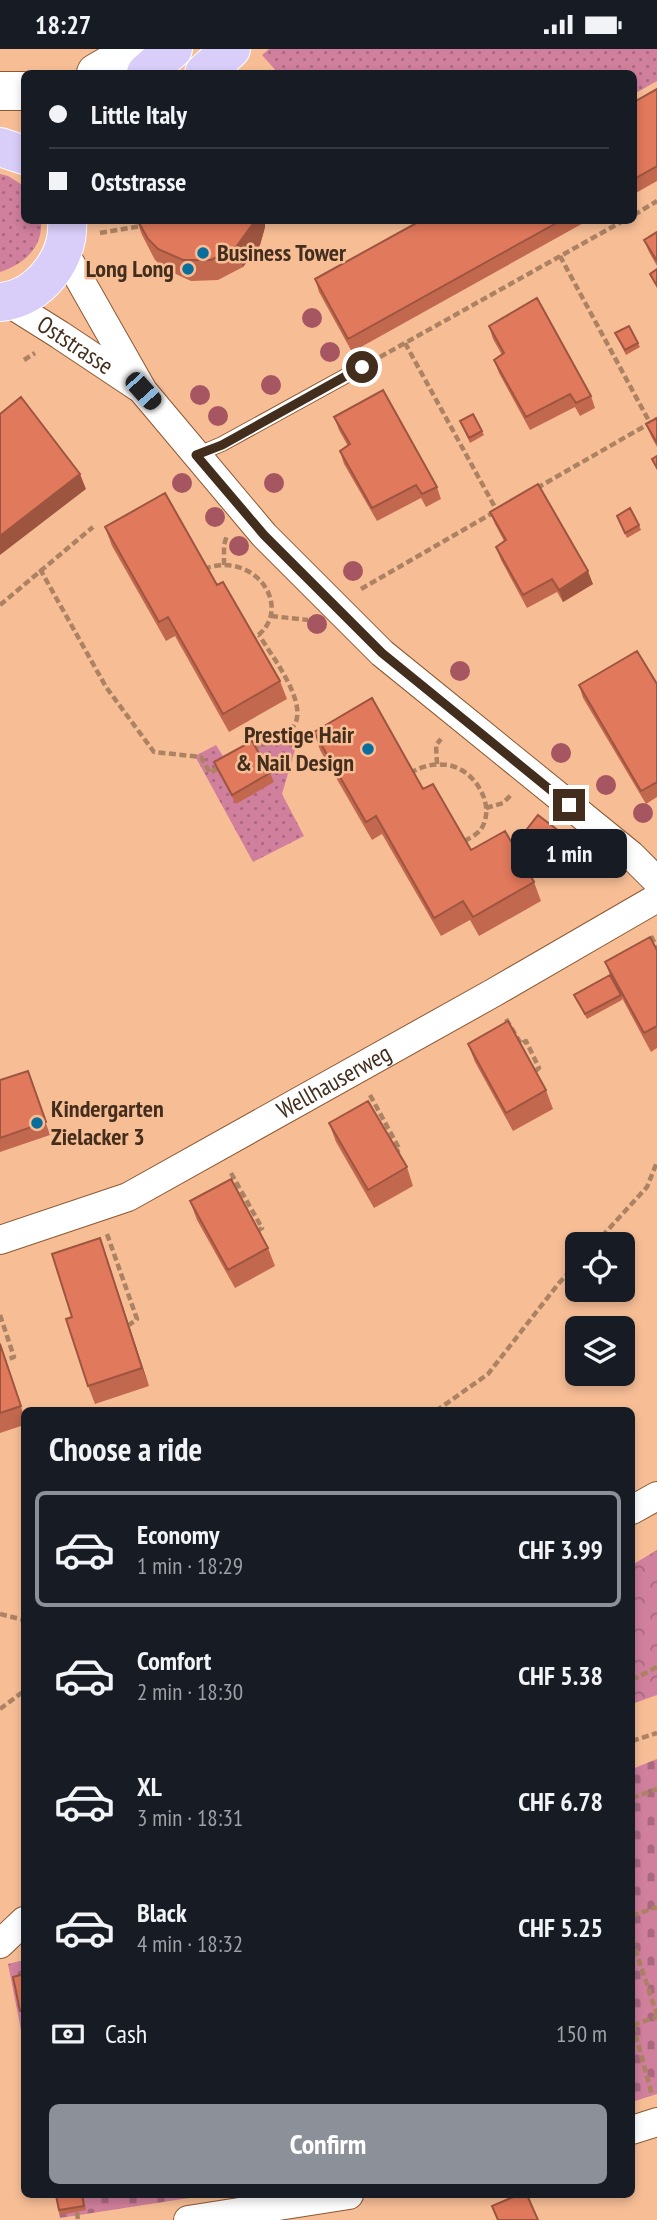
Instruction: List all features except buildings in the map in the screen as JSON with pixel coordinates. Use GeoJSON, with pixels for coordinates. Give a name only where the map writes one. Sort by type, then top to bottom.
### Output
{"type":"FeatureCollection","features":[{"type":"Feature","properties":{"kind":"main road"},"geometry":{"type":"LineString","coordinates":[[101,70],[137,49]]}},
{"type":"Feature","properties":{"kind":"main road"},"geometry":{"type":"LineString","coordinates":[[149,70],[173,49]]}},
{"type":"Feature","properties":{"kind":"main road"},"geometry":{"type":"LineString","coordinates":[[208,70],[232,49]]}},
{"type":"Feature","properties":{"kind":"main road"},"geometry":{"type":"LineString","coordinates":[[0,91],[21,91]]}},
{"type":"Feature","properties":{"kind":"main road"},"geometry":{"type":"LineString","coordinates":[[3,301],[25,294],[41,283],[54,268],[71,230]]}},
{"type":"Feature","properties":{"kind":"street","name":"Oststrasse"},"geometry":{"type":"LineString","coordinates":[[71,230],[143,391],[264,535],[382,653],[631,856],[657,881]]}},
{"type":"Feature","properties":{"kind":"street","name":"Oststrasse"},"geometry":{"type":"LineString","coordinates":[[3,301],[143,391]]}},
{"type":"Feature","properties":{"kind":"street","name":"Wellhauserweg"},"geometry":{"type":"LineString","coordinates":[[0,1240],[128,1197],[657,898]]}},
{"type":"Feature","properties":{"kind":"street"},"geometry":{"type":"LineString","coordinates":[[635,1508],[657,1496]]}},
{"type":"Feature","properties":{"kind":"street"},"geometry":{"type":"LineString","coordinates":[[0,1944],[21,1924]]}},
{"type":"Feature","properties":{"kind":"street"},"geometry":{"type":"LineString","coordinates":[[635,2128],[655,2112]]}},
{"type":"Feature","properties":{"kind":"street"},"geometry":{"type":"LineString","coordinates":[[194,2220],[330,2198]]}},
{"type":"Feature","properties":{"kind":"lane"},"geometry":{"type":"LineString","coordinates":[[196,455],[222,445],[362,367]]}},
{"type":"Feature","properties":{"kind":"path"},"geometry":{"type":"LineString","coordinates":[[637,213],[657,201]]}},
{"type":"Feature","properties":{"kind":"path"},"geometry":{"type":"LineString","coordinates":[[362,367],[618,224]]}},
{"type":"Feature","properties":{"kind":"path"},"geometry":{"type":"LineString","coordinates":[[71,230],[141,226]]}},
{"type":"Feature","properties":{"kind":"path"},"geometry":{"type":"LineString","coordinates":[[560,256],[650,423]]}},
{"type":"Feature","properties":{"kind":"path"},"geometry":{"type":"LineString","coordinates":[[354,593],[497,511],[405,343]]}},
{"type":"Feature","properties":{"kind":"path"},"geometry":{"type":"LineString","coordinates":[[533,491],[657,419]]}},
{"type":"Feature","properties":{"kind":"path"},"geometry":{"type":"LineString","coordinates":[[0,605],[93,527]]}},
{"type":"Feature","properties":{"kind":"path"},"geometry":{"type":"LineString","coordinates":[[224,565],[224,545],[230,528]]}},
{"type":"Feature","properties":{"kind":"path"},"geometry":{"type":"LineString","coordinates":[[204,569],[215,565],[238,565],[260,580],[268,590],[271,616],[266,629],[253,639]]}},
{"type":"Feature","properties":{"kind":"path"},"geometry":{"type":"LineString","coordinates":[[40,569],[106,687],[154,751],[201,757],[209,773],[221,767]]}},
{"type":"Feature","properties":{"kind":"path"},"geometry":{"type":"LineString","coordinates":[[271,616],[306,621],[318,617]]}},
{"type":"Feature","properties":{"kind":"path"},"geometry":{"type":"LineString","coordinates":[[243,755],[292,729],[299,716],[297,700],[260,635]]}},
{"type":"Feature","properties":{"kind":"path"},"geometry":{"type":"LineString","coordinates":[[437,764],[436,745],[445,733]]}},
{"type":"Feature","properties":{"kind":"path"},"geometry":{"type":"LineString","coordinates":[[410,772],[426,765],[451,765],[473,778],[486,802],[486,808],[483,827],[463,842]]}},
{"type":"Feature","properties":{"kind":"path"},"geometry":{"type":"LineString","coordinates":[[486,808],[503,803],[515,790]]}},
{"type":"Feature","properties":{"kind":"path"},"geometry":{"type":"LineString","coordinates":[[526,874],[582,845]]}},
{"type":"Feature","properties":{"kind":"path"},"geometry":{"type":"LineString","coordinates":[[654,942],[657,948]]}},
{"type":"Feature","properties":{"kind":"path"},"geometry":{"type":"LineString","coordinates":[[509,1024],[521,1044],[526,1041],[539,1068],[533,1073]]}},
{"type":"Feature","properties":{"kind":"path"},"geometry":{"type":"LineString","coordinates":[[373,1098],[400,1150],[394,1152]]}},
{"type":"Feature","properties":{"kind":"path"},"geometry":{"type":"LineString","coordinates":[[606,1232],[648,1187],[657,1162]]}},
{"type":"Feature","properties":{"kind":"path"},"geometry":{"type":"LineString","coordinates":[[242,1192],[262,1228],[256,1231]]}},
{"type":"Feature","properties":{"kind":"path"},"geometry":{"type":"LineString","coordinates":[[109,1239],[137,1319],[129,1325]]}},
{"type":"Feature","properties":{"kind":"path"},"geometry":{"type":"LineString","coordinates":[[442,1407],[488,1374],[565,1277]]}},
{"type":"Feature","properties":{"kind":"path"},"geometry":{"type":"LineString","coordinates":[[0,1315],[14,1357],[6,1360]]}},
{"type":"Feature","properties":{"kind":"path"},"geometry":{"type":"LineString","coordinates":[[0,1614],[21,1619]]}},
{"type":"Feature","properties":{"kind":"path"},"geometry":{"type":"LineString","coordinates":[[635,1678],[657,1667]]}},
{"type":"Feature","properties":{"kind":"path"},"geometry":{"type":"LineString","coordinates":[[0,1709],[21,1693]]}},
{"type":"Feature","properties":{"kind":"path"},"geometry":{"type":"LineString","coordinates":[[635,1740],[657,1734]]}},
{"type":"Feature","properties":{"kind":"path"},"geometry":{"type":"LineString","coordinates":[[635,1797],[657,1789]]}},
{"type":"Feature","properties":{"kind":"path"},"geometry":{"type":"LineString","coordinates":[[635,1915],[657,1907]]}},
{"type":"Feature","properties":{"kind":"path"},"geometry":{"type":"LineString","coordinates":[[635,1948],[657,2016],[635,2024]]}},
{"type":"Feature","properties":{"kind":"path"},"geometry":{"type":"LineString","coordinates":[[635,2033],[655,2112]]}},
{"type":"Feature","properties":{"kind":"path"},"geometry":{"type":"LineString","coordinates":[[77,2212],[78,2220]]}},
{"type":"Feature","properties":{"kind":"green space"},"geometry":{"type":"Polygon","coordinates":[[[269,49],[657,49],[657,81],[637,92],[637,70],[275,70],[262,55],[269,49]]]}},
{"type":"Feature","properties":{"kind":"green space"},"geometry":{"type":"Polygon","coordinates":[[[0,174],[21,184],[21,224],[41,224],[41,231],[30,254],[0,272],[0,174]]]}},
{"type":"Feature","properties":{"kind":"green space"},"geometry":{"type":"Polygon","coordinates":[[[287,727],[297,743],[282,794],[304,836],[253,862],[195,756],[216,745],[226,761],[287,727]]]}},
{"type":"Feature","properties":{"kind":"green space"},"geometry":{"type":"Polygon","coordinates":[[[657,1550],[657,1695],[635,1703],[635,1563],[657,1550]]]}},
{"type":"Feature","properties":{"kind":"green space"},"geometry":{"type":"Polygon","coordinates":[[[657,1759],[657,2094],[635,2101],[635,1768],[657,1759]]]}},
{"type":"Feature","properties":{"kind":"green space"},"geometry":{"type":"Polygon","coordinates":[[[21,1961],[21,2030],[8,1964],[21,1961]]]}},
{"type":"Feature","properties":{"kind":"green space"},"geometry":{"type":"Polygon","coordinates":[[[56,2198],[189,2198],[60,2218],[56,2198]]]}},
{"type":"Feature","properties":{"kind":"place","name":"Business Tower"},"geometry":{"type":"Point","coordinates":[203,253]}},
{"type":"Feature","properties":{"kind":"place","name":"Long Long"},"geometry":{"type":"Point","coordinates":[188,269]}},
{"type":"Feature","properties":{"kind":"place","name":"Prestige Hair & Nail Design"},"geometry":{"type":"Point","coordinates":[368,749]}},
{"type":"Feature","properties":{"kind":"place","name":"Kindergarten Zielacker 3"},"geometry":{"type":"Point","coordinates":[37,1123]}},
{"type":"Feature","properties":{"kind":"route"},"geometry":{"type":"LineString","coordinates":[[362,367],[222,445],[196,455],[264,535],[382,653],[569,805]]}}]}
